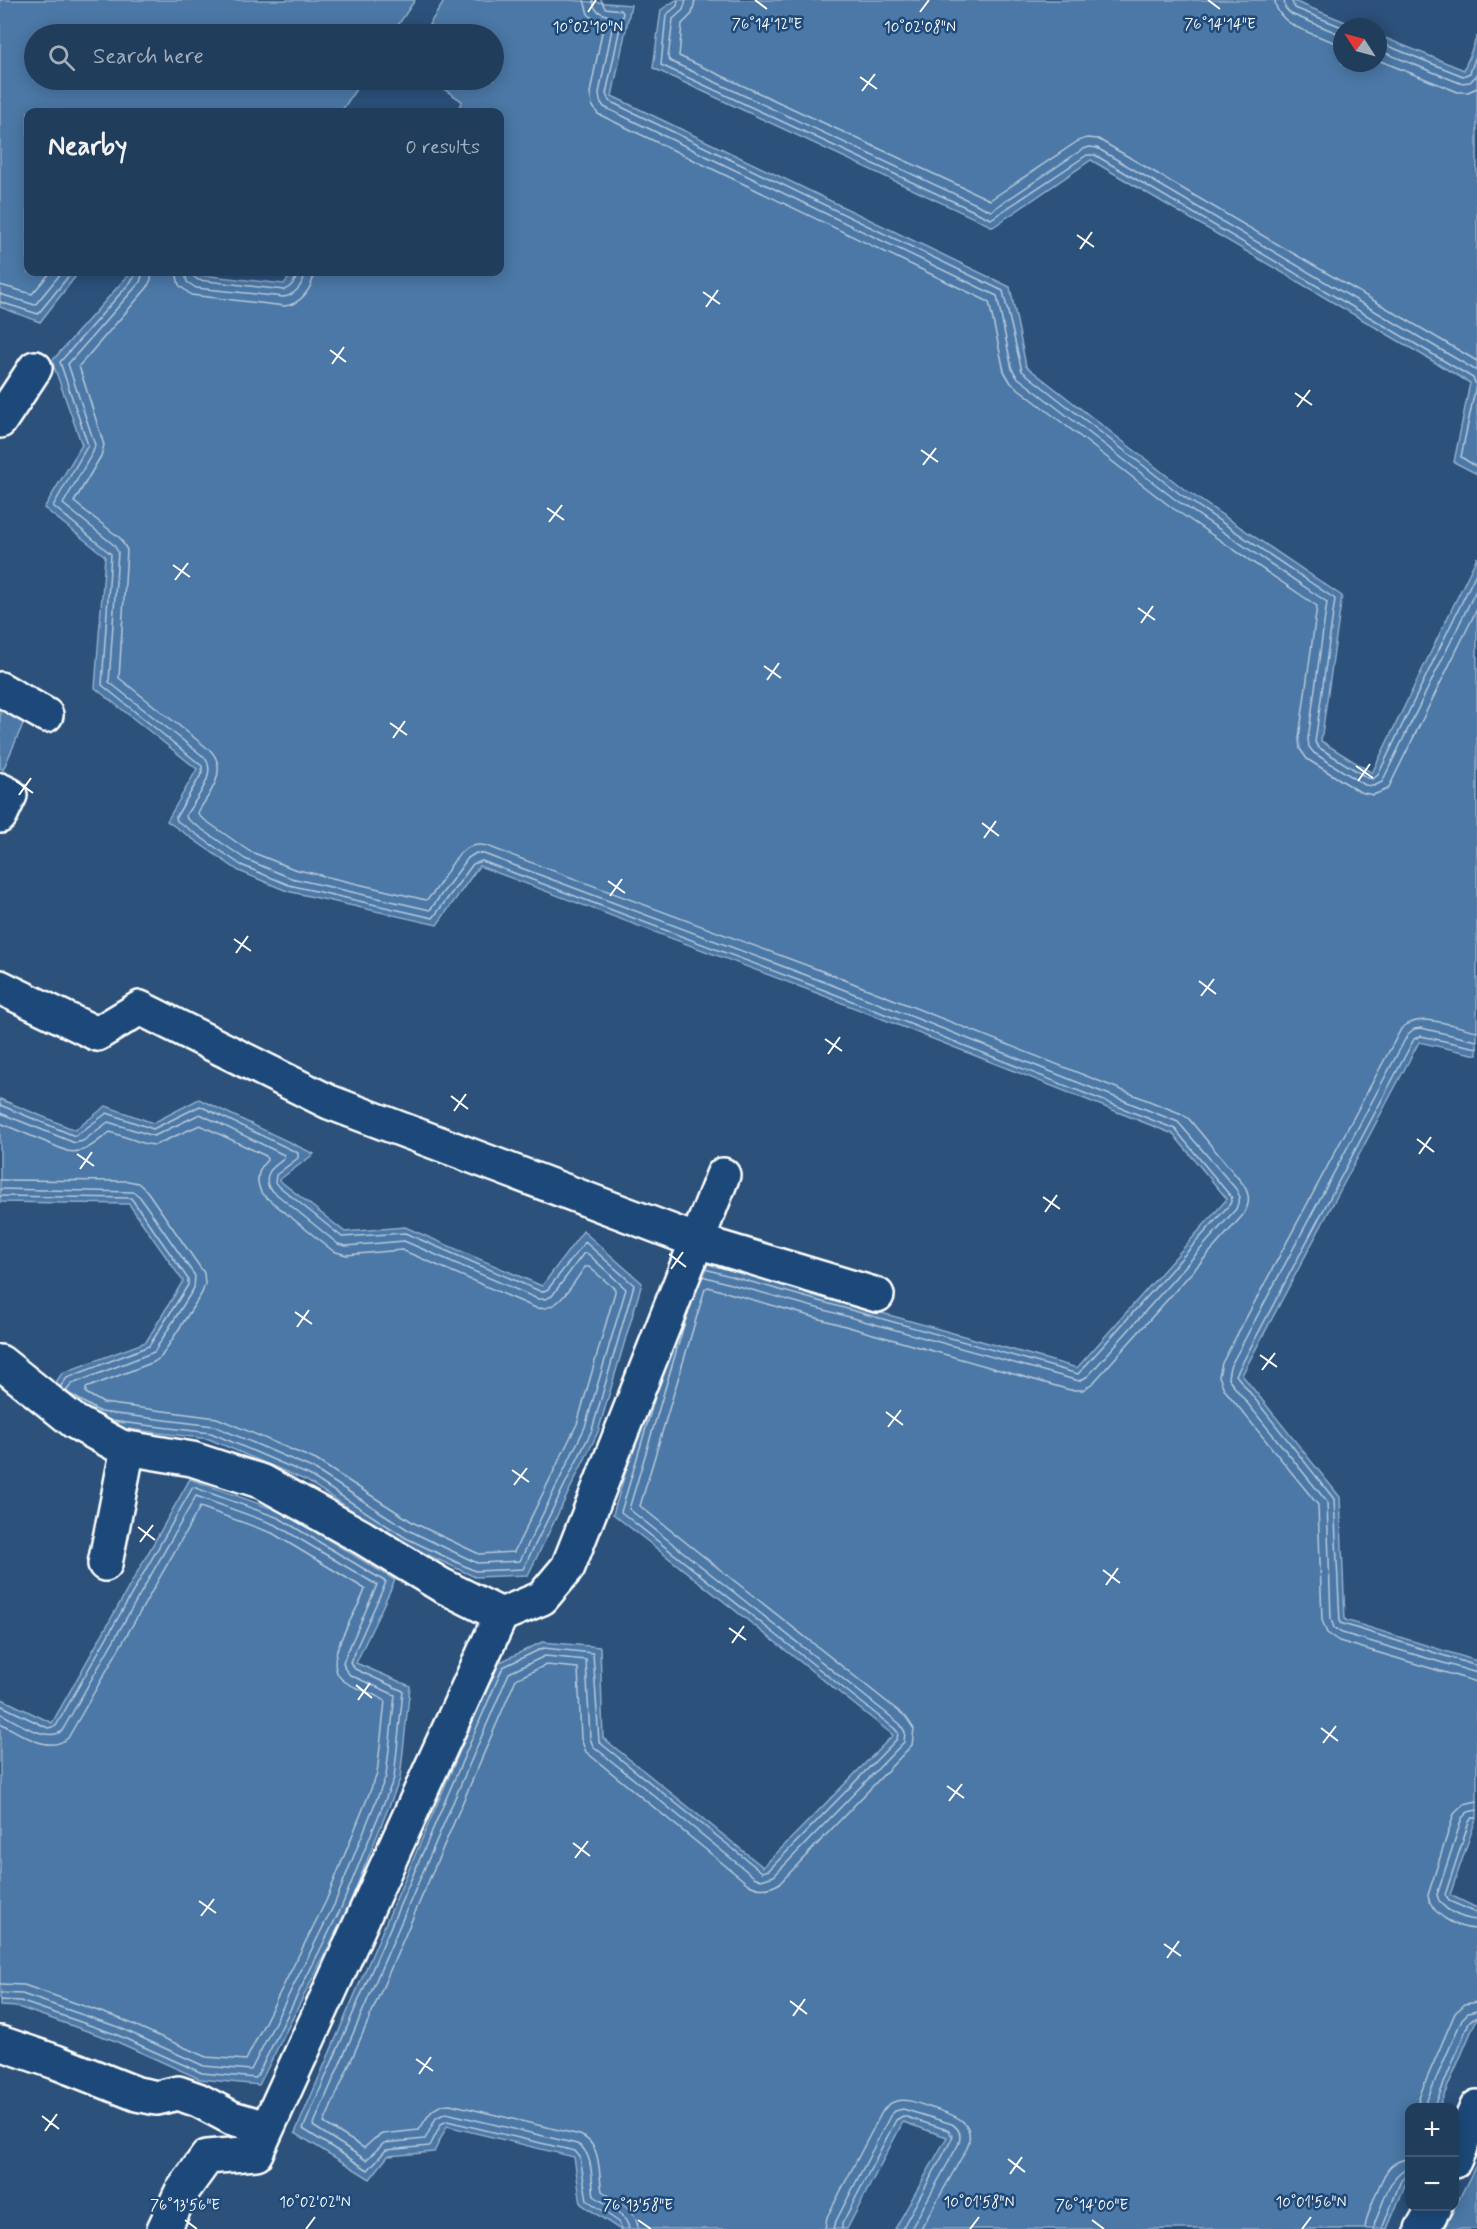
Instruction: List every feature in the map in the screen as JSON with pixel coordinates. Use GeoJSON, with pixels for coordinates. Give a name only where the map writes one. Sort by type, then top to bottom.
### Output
{"type":"FeatureCollection","features":[{"type":"Feature","properties":{"kind":"street"},"geometry":{"type":"LineString","coordinates":[[0,421],[35,368]]}},
{"type":"Feature","properties":{"kind":"street"},"geometry":{"type":"LineString","coordinates":[[0,689],[46,715]]}},
{"type":"Feature","properties":{"kind":"street"},"geometry":{"type":"LineString","coordinates":[[0,790],[10,795],[0,816]]}},
{"type":"Feature","properties":{"kind":"street"},"geometry":{"type":"LineString","coordinates":[[0,987],[97,1034],[140,1008],[329,1102],[697,1241],[877,1295]]}},
{"type":"Feature","properties":{"kind":"street"},"geometry":{"type":"LineString","coordinates":[[164,2229],[181,2193],[207,2157],[256,2153],[501,1615],[542,1598],[568,1568],[723,1175]]}},
{"type":"Feature","properties":{"kind":"street"},"geometry":{"type":"LineString","coordinates":[[0,1362],[75,1422],[121,1448],[192,1458],[263,1482],[441,1585],[501,1615]]}},
{"type":"Feature","properties":{"kind":"street"},"geometry":{"type":"LineString","coordinates":[[105,1564],[128,1448]]}},
{"type":"Feature","properties":{"kind":"street"},"geometry":{"type":"LineString","coordinates":[[0,2043],[137,2094],[157,2098],[178,2093],[198,2100],[232,2118],[267,2128]]}},
{"type":"Feature","properties":{"kind":"street"},"geometry":{"type":"LineString","coordinates":[[1457,2157],[1477,2107]]}},
{"type":"Feature","properties":{"kind":"street"},"geometry":{"type":"LineString","coordinates":[[1422,2229],[1432,2211]]}},
{"type":"Feature","properties":{"kind":"water"},"geometry":{"type":"Polygon","coordinates":[[[0,0],[415,0],[399,24],[24,24],[24,90],[355,90],[344,108],[24,108],[24,276],[76,276],[40,322],[0,307],[0,0]]]}},
{"type":"Feature","properties":{"kind":"water"},"geometry":{"type":"Polygon","coordinates":[[[445,0],[568,0],[631,5],[612,96],[1010,287],[1026,366],[1184,489],[1342,596],[1321,741],[1372,773],[1477,557],[1477,1055],[1419,1042],[1242,1375],[1340,1497],[1345,1620],[1477,1661],[1477,1816],[1450,1895],[1477,1908],[1477,2018],[1441,2103],[1405,2103],[1405,2186],[1387,2229],[895,2229],[947,2137],[903,2122],[847,2229],[619,2229],[581,2204],[574,2157],[447,2126],[434,2152],[388,2156],[370,2179],[295,2133],[498,1663],[542,1642],[600,1647],[603,1738],[763,1867],[893,1735],[613,1514],[690,1259],[1077,1368],[1227,1199],[1173,1134],[822,995],[479,866],[437,925],[287,891],[239,871],[167,821],[197,769],[95,688],[105,556],[44,508],[82,445],[52,361],[127,276],[210,276],[284,284],[290,276],[504,276],[504,108],[458,108],[462,101],[445,90],[504,90],[504,24],[429,24],[445,0]]]}},
{"type":"Feature","properties":{"kind":"water"},"geometry":{"type":"Polygon","coordinates":[[[676,0],[1291,0],[1336,18],[1333,18],[1333,72],[1387,72],[1387,39],[1464,70],[1477,36],[1477,474],[1454,462],[1470,383],[1091,160],[993,227],[653,68],[661,10],[676,0]]]}},
{"type":"Feature","properties":{"kind":"water"},"geometry":{"type":"Polygon","coordinates":[[[0,695],[30,708],[3,770],[0,768],[0,695]]]}},
{"type":"Feature","properties":{"kind":"water"},"geometry":{"type":"Polygon","coordinates":[[[0,1099],[75,1130],[106,1106],[153,1123],[199,1099],[314,1154],[279,1180],[345,1232],[405,1227],[542,1286],[583,1231],[642,1283],[598,1432],[528,1575],[475,1577],[403,1543],[307,1481],[209,1439],[95,1425],[47,1396],[62,1373],[146,1342],[183,1281],[129,1204],[0,1202],[0,1099]]]}},
{"type":"Feature","properties":{"kind":"water"},"geometry":{"type":"Polygon","coordinates":[[[190,1479],[282,1512],[395,1580],[356,1663],[410,1686],[400,1779],[347,1910],[259,2085],[200,2079],[113,2040],[18,2007],[0,2006],[0,1698],[52,1723],[190,1479]]]}},
{"type":"Feature","properties":{"kind":"water"},"geometry":{"type":"Polygon","coordinates":[[[1477,2163],[1477,2229],[1444,2229],[1453,2211],[1459,2211],[1459,2199],[1477,2163]]]}}]}
